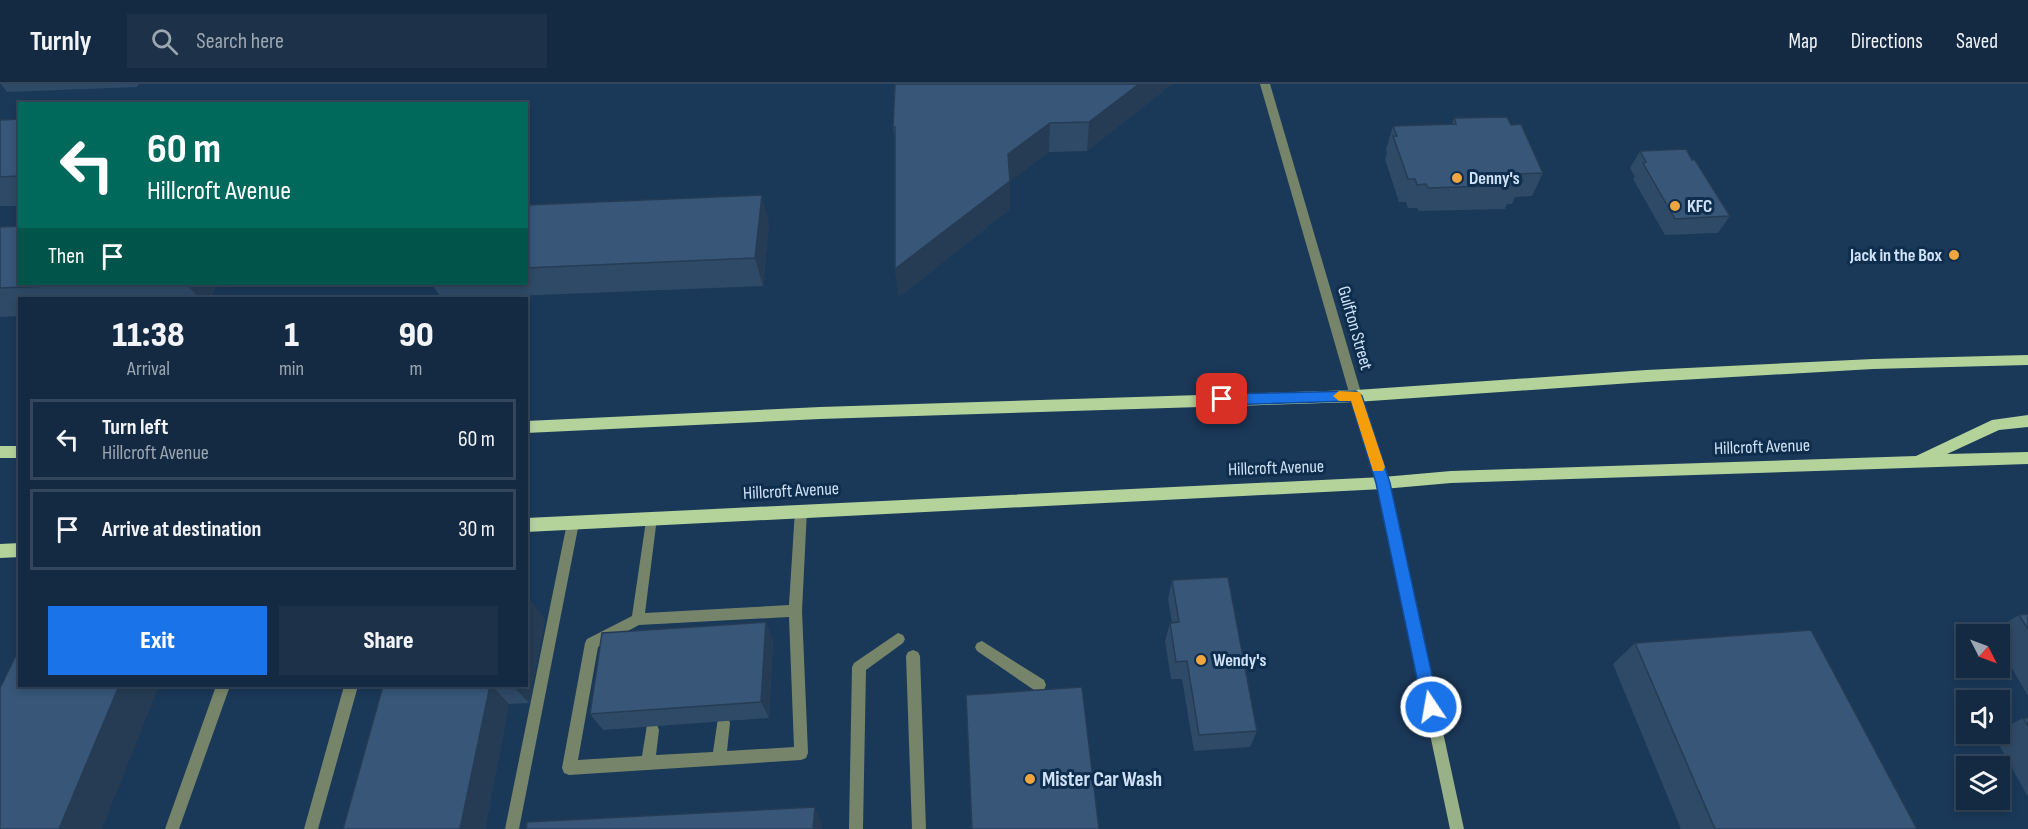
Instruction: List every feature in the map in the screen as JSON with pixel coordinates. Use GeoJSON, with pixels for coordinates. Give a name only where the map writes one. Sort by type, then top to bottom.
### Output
{"type":"FeatureCollection","features":[{"type":"Feature","properties":{"kind":"main road"},"geometry":{"type":"LineString","coordinates":[[528,427],[820,413],[1356,396],[1670,374],[1873,364],[2028,360]]}},
{"type":"Feature","properties":{"kind":"main road","name":"Gulfton Street"},"geometry":{"type":"LineString","coordinates":[[1356,396],[1383,483],[1457,829]]}},
{"type":"Feature","properties":{"kind":"main road"},"geometry":{"type":"LineString","coordinates":[[1916,462],[1997,424],[2028,421]]}},
{"type":"Feature","properties":{"kind":"main road"},"geometry":{"type":"LineString","coordinates":[[0,453],[18,452]]}},
{"type":"Feature","properties":{"kind":"main road","name":"Hillcroft Avenue"},"geometry":{"type":"LineString","coordinates":[[528,525],[1383,483],[1451,477],[2028,458]]}},
{"type":"Feature","properties":{"kind":"main road"},"geometry":{"type":"LineString","coordinates":[[0,551],[18,550]]}},
{"type":"Feature","properties":{"kind":"street","name":"Gulfton Street"},"geometry":{"type":"LineString","coordinates":[[1266,84],[1356,396]]}},
{"type":"Feature","properties":{"kind":"street"},"geometry":{"type":"LineString","coordinates":[[795,611],[665,622],[638,619],[592,643],[570,768],[801,753],[795,611],[801,510]]}},
{"type":"Feature","properties":{"kind":"street"},"geometry":{"type":"LineString","coordinates":[[638,619],[651,518]]}},
{"type":"Feature","properties":{"kind":"street"},"geometry":{"type":"LineString","coordinates":[[512,829],[573,523]]}},
{"type":"Feature","properties":{"kind":"street"},"geometry":{"type":"LineString","coordinates":[[856,829],[859,667],[898,639]]}},
{"type":"Feature","properties":{"kind":"street"},"geometry":{"type":"LineString","coordinates":[[982,647],[1039,685]]}},
{"type":"Feature","properties":{"kind":"street"},"geometry":{"type":"LineString","coordinates":[[913,656],[919,829]]}},
{"type":"Feature","properties":{"kind":"street"},"geometry":{"type":"LineString","coordinates":[[172,829],[223,687]]}},
{"type":"Feature","properties":{"kind":"street"},"geometry":{"type":"LineString","coordinates":[[311,829],[351,687]]}},
{"type":"Feature","properties":{"kind":"street"},"geometry":{"type":"LineString","coordinates":[[719,758],[723,723]]}},
{"type":"Feature","properties":{"kind":"street"},"geometry":{"type":"LineString","coordinates":[[648,763],[652,730]]}},
{"type":"Feature","properties":{"kind":"building"},"geometry":{"type":"Polygon","coordinates":[[[895,84],[1139,84],[1089,122],[1050,123],[1008,154],[1010,181],[895,269],[895,127],[893,127],[895,84]]]}},
{"type":"Feature","properties":{"kind":"building"},"geometry":{"type":"Polygon","coordinates":[[[1507,117],[1511,125],[1521,124],[1543,173],[1520,174],[1523,181],[1513,181],[1516,185],[1428,188],[1426,184],[1417,185],[1415,179],[1408,179],[1393,136],[1397,136],[1393,126],[1456,124],[1454,118],[1507,117]]]}},
{"type":"Feature","properties":{"kind":"building"},"geometry":{"type":"Polygon","coordinates":[[[18,119],[18,176],[0,177],[0,120],[18,119]]]}},
{"type":"Feature","properties":{"kind":"building"},"geometry":{"type":"Polygon","coordinates":[[[1686,149],[1730,216],[1675,219],[1643,163],[1646,162],[1640,151],[1686,149]]]}},
{"type":"Feature","properties":{"kind":"building"},"geometry":{"type":"Polygon","coordinates":[[[762,195],[755,258],[528,268],[528,205],[762,195]]]}},
{"type":"Feature","properties":{"kind":"building"},"geometry":{"type":"Polygon","coordinates":[[[18,226],[18,285],[76,285],[0,288],[0,227],[18,226]]]}},
{"type":"Feature","properties":{"kind":"building","name":"Wendy's"},"geometry":{"type":"Polygon","coordinates":[[[1228,577],[1257,731],[1199,735],[1187,661],[1176,662],[1170,623],[1179,622],[1172,580],[1228,577]]]}},
{"type":"Feature","properties":{"kind":"building"},"geometry":{"type":"Polygon","coordinates":[[[2028,614],[2028,629],[2019,615],[2028,614]]]}},
{"type":"Feature","properties":{"kind":"building"},"geometry":{"type":"Polygon","coordinates":[[[766,622],[761,702],[590,714],[602,633],[766,622]]]}},
{"type":"Feature","properties":{"kind":"building"},"geometry":{"type":"Polygon","coordinates":[[[1811,630],[1917,829],[1715,829],[1635,643],[1811,630]]]}},
{"type":"Feature","properties":{"kind":"building"},"geometry":{"type":"Polygon","coordinates":[[[18,651],[18,687],[119,687],[59,829],[0,829],[0,688],[18,651]]]}},
{"type":"Feature","properties":{"kind":"building"},"geometry":{"type":"Polygon","coordinates":[[[383,687],[490,687],[460,829],[343,829],[383,687]]]}},
{"type":"Feature","properties":{"kind":"building","name":"Mister Car Wash"},"geometry":{"type":"Polygon","coordinates":[[[1082,687],[1099,829],[972,829],[966,695],[1082,687]]]}},
{"type":"Feature","properties":{"kind":"building"},"geometry":{"type":"Polygon","coordinates":[[[815,807],[813,829],[526,829],[527,822],[815,807]]]}},
{"type":"Feature","properties":{"kind":"slow traffic"},"geometry":{"type":"LineString","coordinates":[[1339,396],[1356,396],[1378,467]]}},
{"type":"Feature","properties":{"kind":"place","name":"Denny's"},"geometry":{"type":"Point","coordinates":[1457,178]}},
{"type":"Feature","properties":{"kind":"place","name":"KFC"},"geometry":{"type":"Point","coordinates":[1675,206]}},
{"type":"Feature","properties":{"kind":"place","name":"Jack in the Box"},"geometry":{"type":"Point","coordinates":[1954,255]}},
{"type":"Feature","properties":{"kind":"place","name":"Wendy's"},"geometry":{"type":"Point","coordinates":[1201,660]}},
{"type":"Feature","properties":{"kind":"place","name":"Mister Car Wash"},"geometry":{"type":"Point","coordinates":[1030,779]}},
{"type":"Feature","properties":{"kind":"route"},"geometry":{"type":"LineString","coordinates":[[1222,399],[1356,396],[1383,483],[1431,707]]}}]}
